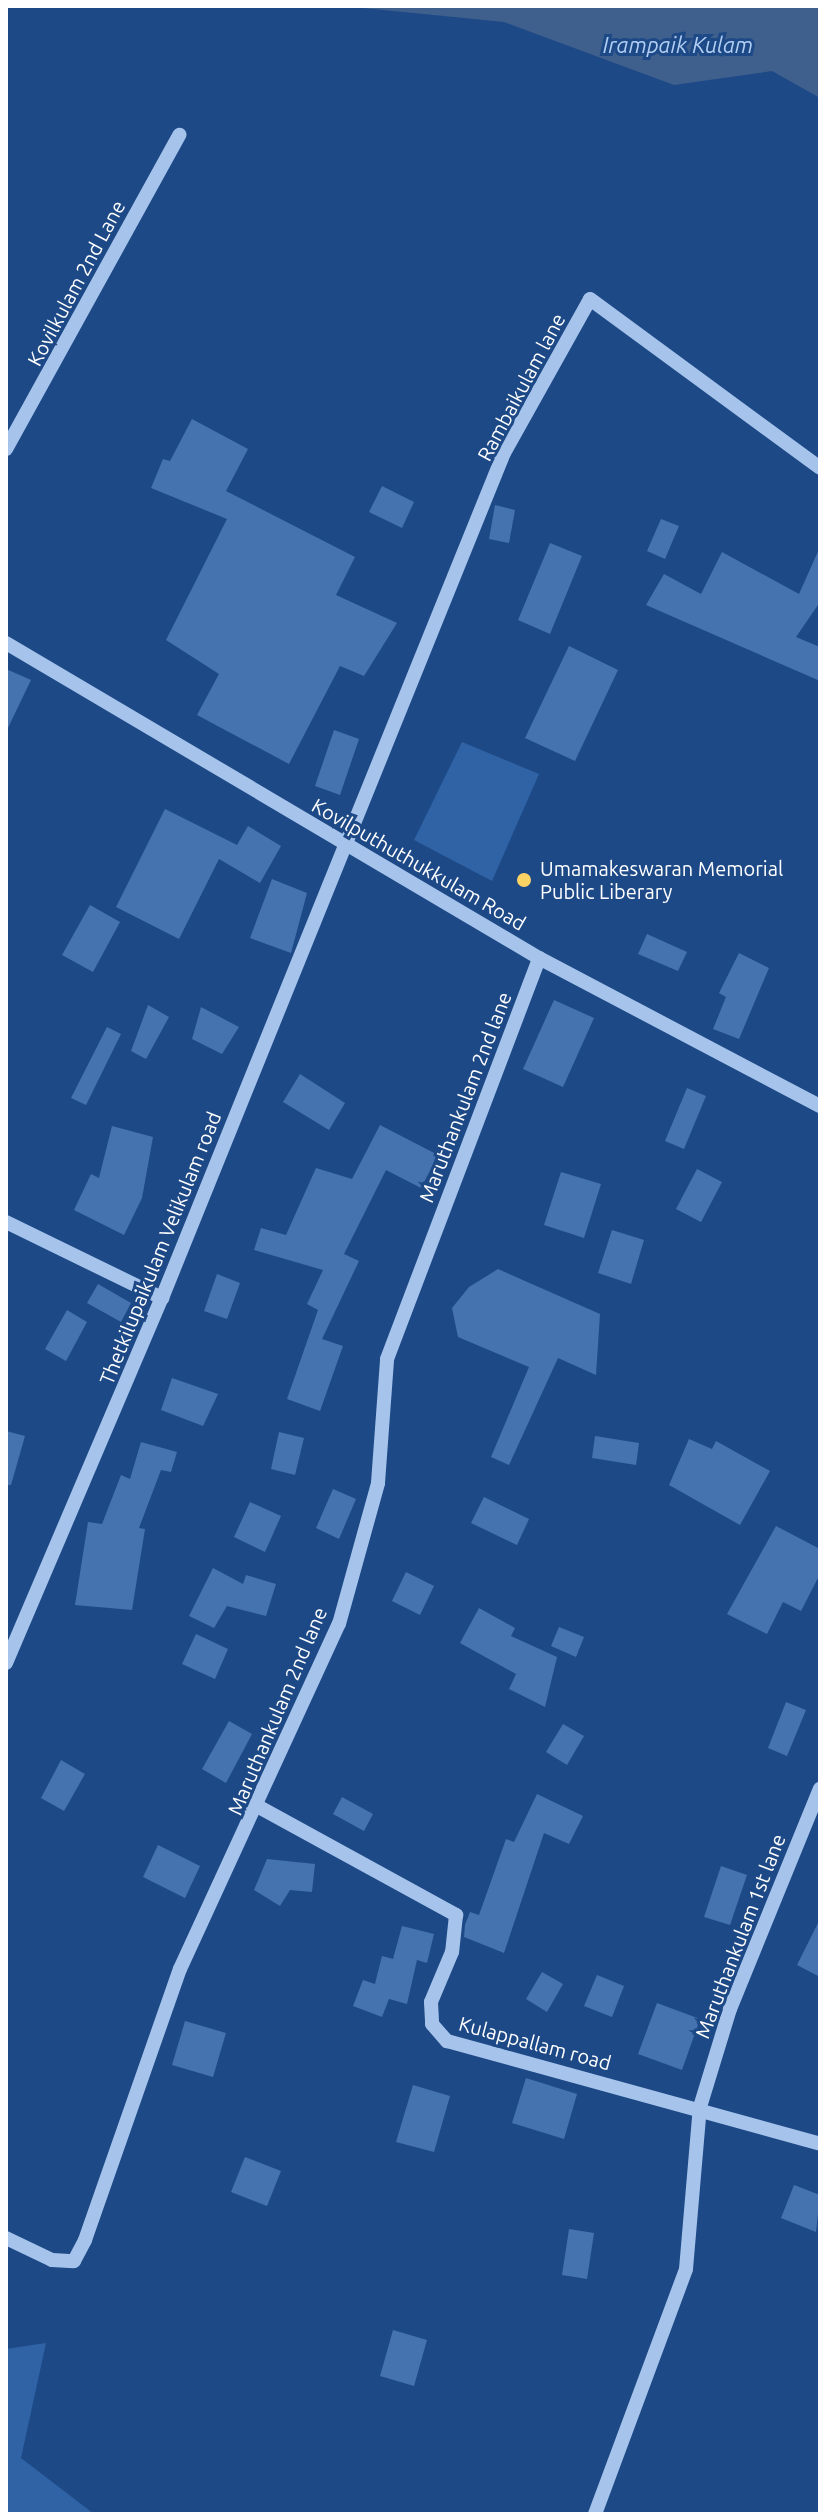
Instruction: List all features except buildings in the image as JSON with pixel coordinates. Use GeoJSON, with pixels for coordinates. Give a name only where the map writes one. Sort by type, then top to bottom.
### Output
{"type":"FeatureCollection","features":[{"type":"Feature","properties":{"kind":"street","name":"Kovilkulam 2nd Lane"},"geometry":{"type":"LineString","coordinates":[[6,449],[179,135]]}},
{"type":"Feature","properties":{"kind":"street","name":"Rambaikulam lane"},"geometry":{"type":"LineString","coordinates":[[345,847],[504,453],[590,299],[820,468]]}},
{"type":"Feature","properties":{"kind":"street","name":"Kovilputhuthukkulam Road"},"geometry":{"type":"LineString","coordinates":[[6,643],[193,750],[345,847],[539,958],[820,1106]]}},
{"type":"Feature","properties":{"kind":"street","name":"Thetkilupaikulam Velikulam road"},"geometry":{"type":"LineString","coordinates":[[6,1663],[162,1298],[345,847]]}},
{"type":"Feature","properties":{"kind":"street","name":"Maruthankulam 2nd lane"},"geometry":{"type":"LineString","coordinates":[[6,2238],[52,2260],[74,2261],[180,1969],[259,1807],[339,1624],[378,1483],[387,1359],[539,958]]}},
{"type":"Feature","properties":{"kind":"street"},"geometry":{"type":"LineString","coordinates":[[6,1222],[162,1298]]}},
{"type":"Feature","properties":{"kind":"street","name":"Maruthankulam 1st lane"},"geometry":{"type":"LineString","coordinates":[[595,2514],[686,2269],[700,2107],[730,2009],[820,1789]]}},
{"type":"Feature","properties":{"kind":"street","name":"Kulappallam road"},"geometry":{"type":"LineString","coordinates":[[259,1807],[456,1915],[452,1952],[431,2002],[432,2024],[447,2041],[700,2107],[820,2144]]}},
{"type":"Feature","properties":{"kind":"shaded area"},"geometry":{"type":"Polygon","coordinates":[[[462,742],[539,774],[492,881],[414,840],[462,742]]]}},
{"type":"Feature","properties":{"kind":"shaded area"},"geometry":{"type":"Polygon","coordinates":[[[46,2343],[21,2458],[94,2514],[6,2514],[6,2349],[46,2343]]]}},
{"type":"Feature","properties":{"kind":"water","name":"Irampaik Kulam"},"geometry":{"type":"Polygon","coordinates":[[[343,6],[820,6],[820,98],[772,71],[674,85],[504,22],[343,6]]]}},
{"type":"Feature","properties":{"kind":"place","name":"Umamakeswaran Memorial Public Liberary"},"geometry":{"type":"Point","coordinates":[524,880]}}]}
